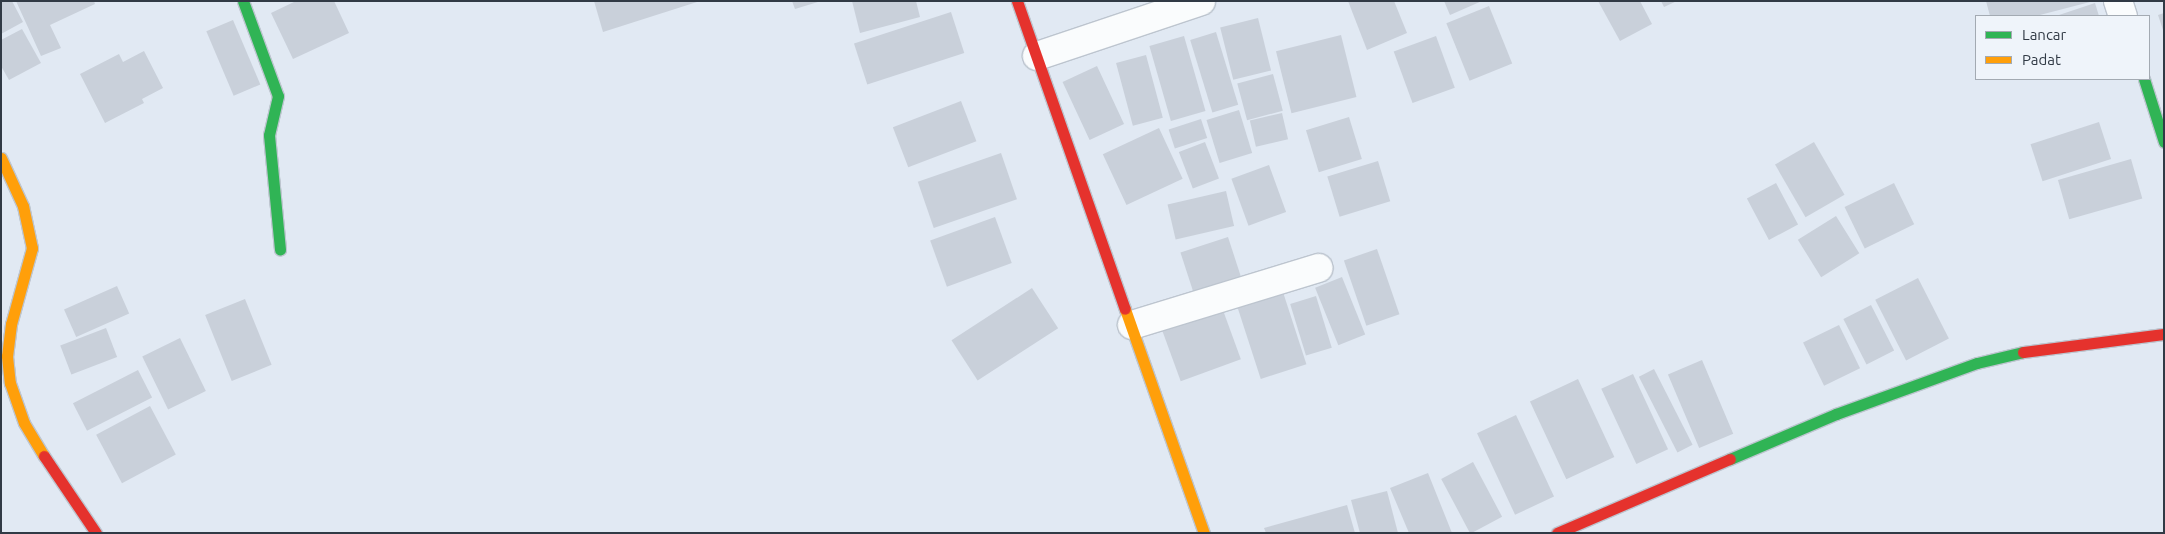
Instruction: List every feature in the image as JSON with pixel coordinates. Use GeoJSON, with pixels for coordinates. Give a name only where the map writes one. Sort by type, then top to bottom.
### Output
{"type":"FeatureCollection","features":[{"type":"Feature","properties":{"kind":"street"},"geometry":{"type":"LineString","coordinates":[[242,1],[278,96],[269,136],[280,250]]}},
{"type":"Feature","properties":{"kind":"street"},"geometry":{"type":"LineString","coordinates":[[1017,1],[1204,533]]}},
{"type":"Feature","properties":{"kind":"street"},"geometry":{"type":"LineString","coordinates":[[1037,56],[1201,1]]}},
{"type":"Feature","properties":{"kind":"street"},"geometry":{"type":"LineString","coordinates":[[2118,1],[2123,15]]}},
{"type":"Feature","properties":{"kind":"street"},"geometry":{"type":"LineString","coordinates":[[2144,80],[2164,142]]}},
{"type":"Feature","properties":{"kind":"street"},"geometry":{"type":"LineString","coordinates":[[1,158],[23,206],[32,248],[11,324],[8,356],[10,383],[24,423],[54,473],[96,533]]}},
{"type":"Feature","properties":{"kind":"street"},"geometry":{"type":"LineString","coordinates":[[1132,325],[1319,268]]}},
{"type":"Feature","properties":{"kind":"street"},"geometry":{"type":"LineString","coordinates":[[1557,533],[1836,414],[1977,363],[2022,352],[2164,334]]}},
{"type":"Feature","properties":{"kind":"building"},"geometry":{"type":"Polygon","coordinates":[[[1,1],[12,1],[23,22],[1,34],[1,1]]]}},
{"type":"Feature","properties":{"kind":"building"},"geometry":{"type":"Polygon","coordinates":[[[16,1],[94,1],[95,4],[50,25],[61,48],[41,56],[16,1]]]}},
{"type":"Feature","properties":{"kind":"building"},"geometry":{"type":"Polygon","coordinates":[[[296,1],[334,1],[349,33],[293,59],[271,13],[296,1]]]}},
{"type":"Feature","properties":{"kind":"building"},"geometry":{"type":"Polygon","coordinates":[[[594,1],[697,1],[697,2],[603,32],[594,1]]]}},
{"type":"Feature","properties":{"kind":"building"},"geometry":{"type":"Polygon","coordinates":[[[792,1],[818,1],[818,2],[795,9],[792,1]]]}},
{"type":"Feature","properties":{"kind":"building"},"geometry":{"type":"Polygon","coordinates":[[[852,1],[916,1],[920,17],[860,33],[852,1]]]}},
{"type":"Feature","properties":{"kind":"building"},"geometry":{"type":"Polygon","coordinates":[[[1348,1],[1394,1],[1407,33],[1367,50],[1348,1]]]}},
{"type":"Feature","properties":{"kind":"building"},"geometry":{"type":"Polygon","coordinates":[[[1444,1],[1482,1],[1450,15],[1444,1]]]}},
{"type":"Feature","properties":{"kind":"building"},"geometry":{"type":"Polygon","coordinates":[[[1598,1],[1640,1],[1652,24],[1620,41],[1598,1]]]}},
{"type":"Feature","properties":{"kind":"building"},"geometry":{"type":"Polygon","coordinates":[[[1661,1],[1677,1],[1664,7],[1661,1]]]}},
{"type":"Feature","properties":{"kind":"building"},"geometry":{"type":"Polygon","coordinates":[[[1986,1],[2090,1],[2040,15],[1990,15],[1986,1]]]}},
{"type":"Feature","properties":{"kind":"building"},"geometry":{"type":"Polygon","coordinates":[[[2095,3],[2099,15],[2059,15],[2095,3]]]}},
{"type":"Feature","properties":{"kind":"building"},"geometry":{"type":"Polygon","coordinates":[[[1489,6],[1512,63],[1470,81],[1446,23],[1489,6]]]}},
{"type":"Feature","properties":{"kind":"building"},"geometry":{"type":"Polygon","coordinates":[[[951,12],[964,53],[867,84],[854,44],[951,12]]]}},
{"type":"Feature","properties":{"kind":"building"},"geometry":{"type":"Polygon","coordinates":[[[2164,13],[2164,30],[2163,30],[2158,15],[2164,13]]]}},
{"type":"Feature","properties":{"kind":"building"},"geometry":{"type":"Polygon","coordinates":[[[1258,18],[1271,70],[1233,80],[1220,27],[1258,18]]]}},
{"type":"Feature","properties":{"kind":"building"},"geometry":{"type":"Polygon","coordinates":[[[233,20],[260,84],[234,96],[206,31],[233,20]]]}},
{"type":"Feature","properties":{"kind":"building"},"geometry":{"type":"Polygon","coordinates":[[[22,29],[41,63],[9,80],[1,66],[1,40],[22,29]]]}},
{"type":"Feature","properties":{"kind":"building"},"geometry":{"type":"Polygon","coordinates":[[[1216,32],[1238,105],[1212,113],[1190,40],[1216,32]]]}},
{"type":"Feature","properties":{"kind":"building"},"geometry":{"type":"Polygon","coordinates":[[[1341,35],[1356,97],[1291,113],[1276,51],[1341,35]]]}},
{"type":"Feature","properties":{"kind":"building"},"geometry":{"type":"Polygon","coordinates":[[[1184,36],[1205,111],[1171,121],[1149,46],[1184,36]]]}},
{"type":"Feature","properties":{"kind":"building"},"geometry":{"type":"Polygon","coordinates":[[[1436,36],[1455,88],[1413,103],[1394,51],[1436,36]]]}},
{"type":"Feature","properties":{"kind":"building"},"geometry":{"type":"Polygon","coordinates":[[[144,51],[163,88],[142,99],[144,103],[105,123],[80,74],[119,54],[123,62],[144,51]]]}},
{"type":"Feature","properties":{"kind":"building"},"geometry":{"type":"Polygon","coordinates":[[[1146,55],[1163,118],[1133,126],[1116,63],[1146,55]]]}},
{"type":"Feature","properties":{"kind":"building"},"geometry":{"type":"Polygon","coordinates":[[[1097,66],[1124,124],[1090,140],[1063,82],[1097,66]]]}},
{"type":"Feature","properties":{"kind":"building"},"geometry":{"type":"Polygon","coordinates":[[[1273,74],[1283,111],[1247,120],[1237,84],[1273,74]]]}},
{"type":"Feature","properties":{"kind":"building"},"geometry":{"type":"Polygon","coordinates":[[[961,101],[976,141],[908,167],[893,127],[961,101]]]}},
{"type":"Feature","properties":{"kind":"building"},"geometry":{"type":"Polygon","coordinates":[[[1239,110],[1252,153],[1220,163],[1206,120],[1239,110]]]}},
{"type":"Feature","properties":{"kind":"building"},"geometry":{"type":"Polygon","coordinates":[[[1282,113],[1288,139],[1256,147],[1250,120],[1282,113]]]}},
{"type":"Feature","properties":{"kind":"building"},"geometry":{"type":"Polygon","coordinates":[[[1349,117],[1362,159],[1319,172],[1306,130],[1349,117]]]}},
{"type":"Feature","properties":{"kind":"building"},"geometry":{"type":"Polygon","coordinates":[[[1201,119],[1207,138],[1175,149],[1169,130],[1201,119]]]}},
{"type":"Feature","properties":{"kind":"building"},"geometry":{"type":"Polygon","coordinates":[[[2099,122],[2111,159],[2043,181],[2031,144],[2099,122]]]}},
{"type":"Feature","properties":{"kind":"building"},"geometry":{"type":"Polygon","coordinates":[[[1159,128],[1183,179],[1126,205],[1103,154],[1159,128]]]}},
{"type":"Feature","properties":{"kind":"building"},"geometry":{"type":"Polygon","coordinates":[[[1205,142],[1219,178],[1193,188],[1179,152],[1205,142]]]}},
{"type":"Feature","properties":{"kind":"building"},"geometry":{"type":"Polygon","coordinates":[[[1814,142],[1844,195],[1806,217],[1775,164],[1814,142]]]}},
{"type":"Feature","properties":{"kind":"building"},"geometry":{"type":"Polygon","coordinates":[[[1001,153],[1017,199],[934,228],[918,182],[1001,153]]]}},
{"type":"Feature","properties":{"kind":"building"},"geometry":{"type":"Polygon","coordinates":[[[2131,159],[2142,198],[2069,219],[2058,180],[2131,159]]]}},
{"type":"Feature","properties":{"kind":"building"},"geometry":{"type":"Polygon","coordinates":[[[1378,161],[1390,201],[1340,217],[1327,176],[1378,161]]]}},
{"type":"Feature","properties":{"kind":"building"},"geometry":{"type":"Polygon","coordinates":[[[1269,165],[1286,212],[1249,226],[1231,179],[1269,165]]]}},
{"type":"Feature","properties":{"kind":"building"},"geometry":{"type":"Polygon","coordinates":[[[1776,183],[1798,224],[1769,240],[1747,198],[1776,183]]]}},
{"type":"Feature","properties":{"kind":"building"},"geometry":{"type":"Polygon","coordinates":[[[1894,183],[1914,224],[1865,248],[1845,207],[1894,183]]]}},
{"type":"Feature","properties":{"kind":"building"},"geometry":{"type":"Polygon","coordinates":[[[1226,191],[1234,226],[1176,240],[1168,204],[1226,191]]]}},
{"type":"Feature","properties":{"kind":"building"},"geometry":{"type":"Polygon","coordinates":[[[1836,216],[1859,253],[1821,277],[1798,240],[1836,216]]]}},
{"type":"Feature","properties":{"kind":"building"},"geometry":{"type":"Polygon","coordinates":[[[995,217],[1012,263],[947,287],[930,241],[995,217]]]}},
{"type":"Feature","properties":{"kind":"building"},"geometry":{"type":"Polygon","coordinates":[[[1228,237],[1243,284],[1196,299],[1180,252],[1228,237]]]}},
{"type":"Feature","properties":{"kind":"building"},"geometry":{"type":"Polygon","coordinates":[[[1377,249],[1399,314],[1366,326],[1344,260],[1377,249]]]}},
{"type":"Feature","properties":{"kind":"building"},"geometry":{"type":"Polygon","coordinates":[[[1342,277],[1365,334],[1338,345],[1315,288],[1342,277]]]}},
{"type":"Feature","properties":{"kind":"building"},"geometry":{"type":"Polygon","coordinates":[[[1918,278],[1949,339],[1906,360],[1875,300],[1918,278]]]}},
{"type":"Feature","properties":{"kind":"building"},"geometry":{"type":"Polygon","coordinates":[[[117,286],[129,313],[76,337],[64,310],[117,286]]]}},
{"type":"Feature","properties":{"kind":"building"},"geometry":{"type":"Polygon","coordinates":[[[1032,288],[1058,328],[978,381],[951,340],[1032,288]]]}},
{"type":"Feature","properties":{"kind":"building"},"geometry":{"type":"Polygon","coordinates":[[[1282,289],[1306,364],[1261,379],[1236,304],[1282,289]]]}},
{"type":"Feature","properties":{"kind":"building"},"geometry":{"type":"Polygon","coordinates":[[[1316,296],[1332,348],[1306,356],[1290,304],[1316,296]]]}},
{"type":"Feature","properties":{"kind":"building"},"geometry":{"type":"Polygon","coordinates":[[[245,299],[272,365],[232,381],[205,315],[245,299]]]}},
{"type":"Feature","properties":{"kind":"building"},"geometry":{"type":"Polygon","coordinates":[[[1220,302],[1241,359],[1181,381],[1160,324],[1220,302]]]}},
{"type":"Feature","properties":{"kind":"building"},"geometry":{"type":"Polygon","coordinates":[[[1871,305],[1894,350],[1867,365],[1843,319],[1871,305]]]}},
{"type":"Feature","properties":{"kind":"building"},"geometry":{"type":"Polygon","coordinates":[[[1839,325],[1860,368],[1824,386],[1803,343],[1839,325]]]}},
{"type":"Feature","properties":{"kind":"building"},"geometry":{"type":"Polygon","coordinates":[[[106,328],[117,357],[71,375],[60,346],[106,328]]]}},
{"type":"Feature","properties":{"kind":"building"},"geometry":{"type":"Polygon","coordinates":[[[180,338],[206,391],[168,409],[142,356],[180,338]]]}},
{"type":"Feature","properties":{"kind":"building"},"geometry":{"type":"Polygon","coordinates":[[[1702,360],[1733,434],[1699,448],[1668,374],[1702,360]]]}},
{"type":"Feature","properties":{"kind":"building"},"geometry":{"type":"Polygon","coordinates":[[[1654,369],[1693,445],[1677,452],[1639,377],[1654,369]]]}},
{"type":"Feature","properties":{"kind":"building"},"geometry":{"type":"Polygon","coordinates":[[[138,370],[152,398],[87,431],[73,403],[138,370]]]}},
{"type":"Feature","properties":{"kind":"building"},"geometry":{"type":"Polygon","coordinates":[[[1633,374],[1668,449],[1636,464],[1601,389],[1633,374]]]}},
{"type":"Feature","properties":{"kind":"building"},"geometry":{"type":"Polygon","coordinates":[[[1578,379],[1614,457],[1566,479],[1530,401],[1578,379]]]}},
{"type":"Feature","properties":{"kind":"building"},"geometry":{"type":"Polygon","coordinates":[[[150,406],[176,455],[122,483],[96,435],[150,406]]]}},
{"type":"Feature","properties":{"kind":"building"},"geometry":{"type":"Polygon","coordinates":[[[1516,415],[1554,497],[1515,515],[1477,433],[1516,415]]]}},
{"type":"Feature","properties":{"kind":"building"},"geometry":{"type":"Polygon","coordinates":[[[1473,462],[1502,517],[1470,533],[1441,479],[1473,462]]]}},
{"type":"Feature","properties":{"kind":"building"},"geometry":{"type":"Polygon","coordinates":[[[1428,473],[1452,533],[1409,533],[1390,488],[1428,473]]]}},
{"type":"Feature","properties":{"kind":"building"},"geometry":{"type":"Polygon","coordinates":[[[1387,491],[1398,533],[1360,533],[1351,500],[1387,491]]]}},
{"type":"Feature","properties":{"kind":"building"},"geometry":{"type":"Polygon","coordinates":[[[1347,505],[1355,533],[1266,533],[1264,528],[1347,505]]]}},
{"type":"Feature","properties":{"kind":"traffic: fast"},"geometry":{"type":"LineString","coordinates":[[243,1],[278,96],[269,135],[280,249]]}},
{"type":"Feature","properties":{"kind":"traffic: fast"},"geometry":{"type":"LineString","coordinates":[[2144,80],[2164,142]]}},
{"type":"Feature","properties":{"kind":"traffic: fast"},"geometry":{"type":"LineString","coordinates":[[1730,459],[1836,414],[1977,363],[2023,352]]}},
{"type":"Feature","properties":{"kind":"traffic: slow"},"geometry":{"type":"LineString","coordinates":[[1,158],[23,206],[32,248],[11,324],[7,356],[10,383],[24,423],[44,456]]}},
{"type":"Feature","properties":{"kind":"traffic: slow"},"geometry":{"type":"LineString","coordinates":[[1125,309],[1204,533]]}},
{"type":"Feature","properties":{"kind":"traffic: jam"},"geometry":{"type":"LineString","coordinates":[[1017,1],[1125,309]]}},
{"type":"Feature","properties":{"kind":"traffic: jam"},"geometry":{"type":"LineString","coordinates":[[2023,352],[2164,334]]}},
{"type":"Feature","properties":{"kind":"traffic: jam"},"geometry":{"type":"LineString","coordinates":[[44,456],[96,533]]}},
{"type":"Feature","properties":{"kind":"traffic: jam"},"geometry":{"type":"LineString","coordinates":[[1557,533],[1730,459]]}}]}
